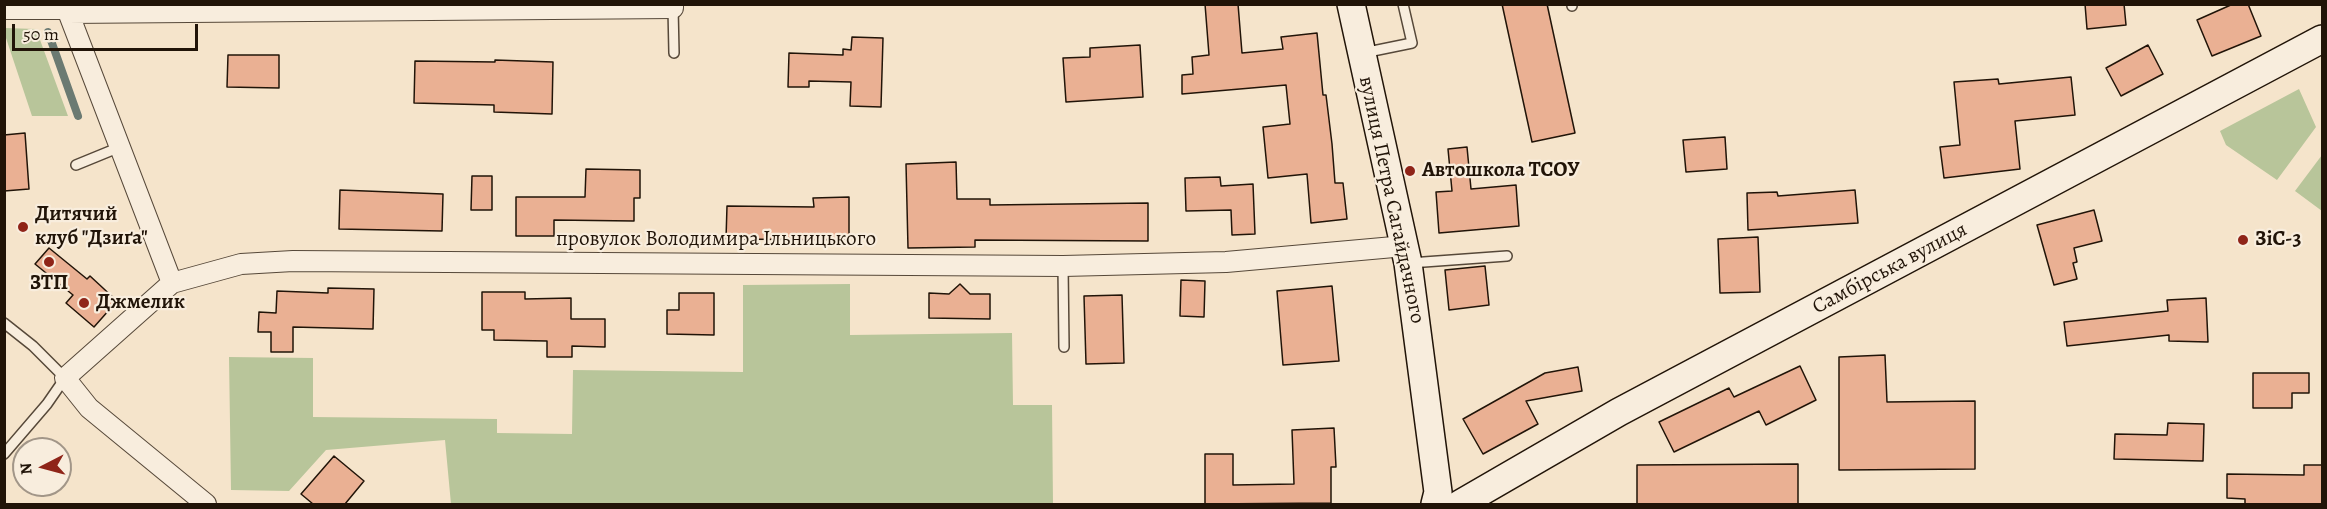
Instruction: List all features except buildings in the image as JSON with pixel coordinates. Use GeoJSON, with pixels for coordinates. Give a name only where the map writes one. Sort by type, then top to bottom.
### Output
{"type":"FeatureCollection","features":[{"type":"Feature","properties":{"kind":"main road","name":"вулиця Петра Сагайдачного"},"geometry":{"type":"LineString","coordinates":[[1351,4],[1406,255],[1421,354],[1437,492],[1436,504]]}},
{"type":"Feature","properties":{"kind":"main road","name":"Самбірська вулиця"},"geometry":{"type":"LineString","coordinates":[[1460,504],[1619,412],[2322,39]]}},
{"type":"Feature","properties":{"kind":"street"},"geometry":{"type":"LineString","coordinates":[[4,9],[673,6]]}},
{"type":"Feature","properties":{"kind":"street"},"geometry":{"type":"LineString","coordinates":[[66,9],[172,283]]}},
{"type":"Feature","properties":{"kind":"street","name":"провулок Володимира Ільницького"},"geometry":{"type":"LineString","coordinates":[[65,378],[172,283],[241,264],[293,261],[1063,266],[1406,255]]}},
{"type":"Feature","properties":{"kind":"street"},"geometry":{"type":"LineString","coordinates":[[65,378],[89,408],[206,504]]}},
{"type":"Feature","properties":{"kind":"lane"},"geometry":{"type":"LineString","coordinates":[[1361,53],[1412,43],[1403,4]]}},
{"type":"Feature","properties":{"kind":"lane"},"geometry":{"type":"LineString","coordinates":[[673,6],[674,53]]}},
{"type":"Feature","properties":{"kind":"lane"},"geometry":{"type":"LineString","coordinates":[[76,165],[120,147]]}},
{"type":"Feature","properties":{"kind":"lane"},"geometry":{"type":"LineString","coordinates":[[1406,255],[1507,256]]}},
{"type":"Feature","properties":{"kind":"lane"},"geometry":{"type":"LineString","coordinates":[[1063,266],[1064,347]]}},
{"type":"Feature","properties":{"kind":"lane"},"geometry":{"type":"LineString","coordinates":[[4,322],[33,346],[65,378],[47,404],[4,454]]}},
{"type":"Feature","properties":{"kind":"green space"},"geometry":{"type":"Polygon","coordinates":[[[5,28],[36,29],[68,116],[32,116],[5,35],[5,28]]]}},
{"type":"Feature","properties":{"kind":"green space"},"geometry":{"type":"Polygon","coordinates":[[[2299,89],[2316,127],[2277,180],[2226,145],[2220,131],[2299,89]]]}},
{"type":"Feature","properties":{"kind":"green space"},"geometry":{"type":"Polygon","coordinates":[[[2322,155],[2322,211],[2295,191],[2322,155]]]}},
{"type":"Feature","properties":{"kind":"green space"},"geometry":{"type":"Polygon","coordinates":[[[850,284],[850,335],[1012,333],[1013,405],[1052,405],[1053,504],[451,504],[445,440],[326,450],[289,491],[231,490],[229,357],[313,358],[313,417],[497,419],[497,433],[572,434],[573,370],[743,372],[743,285],[850,284]]]}},
{"type":"Feature","properties":{"kind":"waterway"},"geometry":{"type":"LineString","coordinates":[[48,32],[78,116]]}},
{"type":"Feature","properties":{"kind":"place","name":"Автошкола ТСОУ"},"geometry":{"type":"Point","coordinates":[1410,171]}},
{"type":"Feature","properties":{"kind":"place","name":"Дитячий клуб \"Дзиґа\""},"geometry":{"type":"Point","coordinates":[23,227]}},
{"type":"Feature","properties":{"kind":"place","name":"ЗіС-3"},"geometry":{"type":"Point","coordinates":[2243,240]}},
{"type":"Feature","properties":{"kind":"place","name":"ЗТП"},"geometry":{"type":"Point","coordinates":[49,262]}},
{"type":"Feature","properties":{"kind":"place","name":"Джмелик"},"geometry":{"type":"Point","coordinates":[84,303]}}]}
